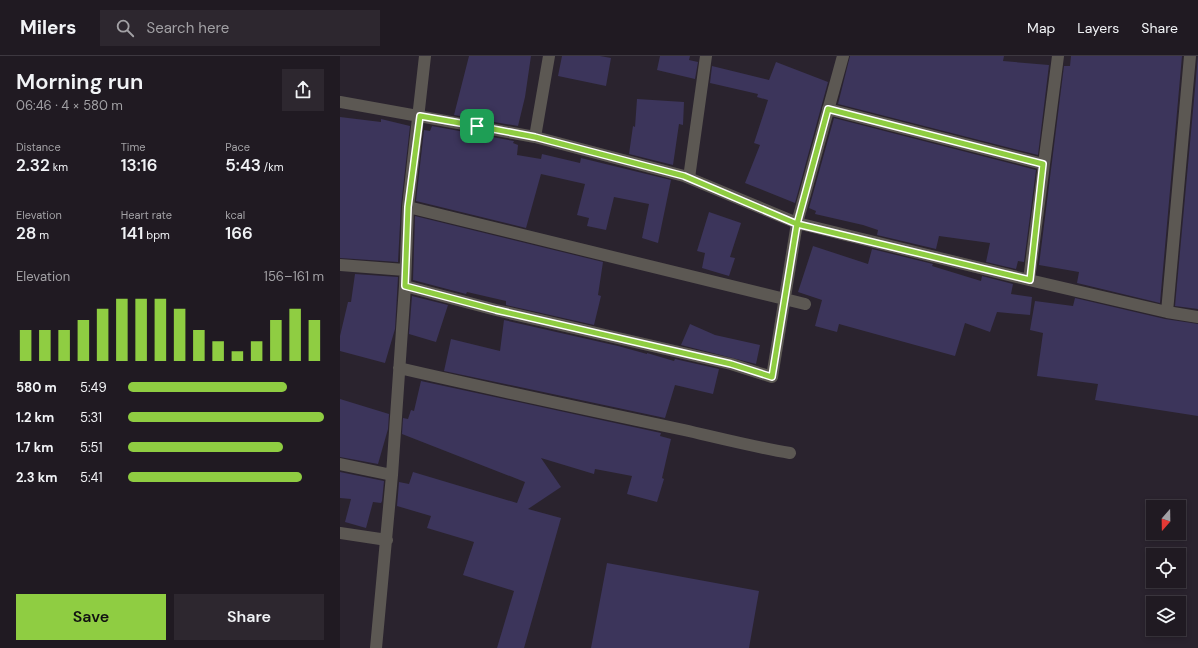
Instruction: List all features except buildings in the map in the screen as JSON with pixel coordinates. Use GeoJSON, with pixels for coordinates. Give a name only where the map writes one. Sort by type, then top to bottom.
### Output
{"type":"FeatureCollection","features":[{"type":"Feature","properties":{"kind":"street"},"geometry":{"type":"LineString","coordinates":[[376,648],[392,475],[405,286],[404,270],[408,207],[420,116],[425,56]]}},
{"type":"Feature","properties":{"kind":"street"},"geometry":{"type":"LineString","coordinates":[[535,137],[548,56]]}},
{"type":"Feature","properties":{"kind":"street"},"geometry":{"type":"LineString","coordinates":[[689,178],[706,56]]}},
{"type":"Feature","properties":{"kind":"street"},"geometry":{"type":"LineString","coordinates":[[405,286],[496,310],[731,364],[772,377],[797,224],[843,56]]}},
{"type":"Feature","properties":{"kind":"street"},"geometry":{"type":"LineString","coordinates":[[1030,280],[1043,164],[1058,56]]}},
{"type":"Feature","properties":{"kind":"street"},"geometry":{"type":"LineString","coordinates":[[1167,312],[1190,56]]}},
{"type":"Feature","properties":{"kind":"street"},"geometry":{"type":"LineString","coordinates":[[340,102],[535,137],[689,178],[797,224],[1167,312],[1198,317]]}},
{"type":"Feature","properties":{"kind":"street"},"geometry":{"type":"LineString","coordinates":[[828,109],[1043,164]]}},
{"type":"Feature","properties":{"kind":"street"},"geometry":{"type":"LineString","coordinates":[[408,207],[805,304]]}},
{"type":"Feature","properties":{"kind":"street"},"geometry":{"type":"LineString","coordinates":[[340,265],[404,270]]}},
{"type":"Feature","properties":{"kind":"street"},"geometry":{"type":"LineString","coordinates":[[399,368],[554,404],[685,431],[748,446],[790,453]]}},
{"type":"Feature","properties":{"kind":"street"},"geometry":{"type":"LineString","coordinates":[[340,464],[392,475]]}},
{"type":"Feature","properties":{"kind":"street"},"geometry":{"type":"LineString","coordinates":[[340,533],[387,540]]}},
{"type":"Feature","properties":{"kind":"route"},"geometry":{"type":"LineString","coordinates":[[477,126],[420,116],[408,207],[404,270],[405,286],[496,310],[616,336],[696,357],[731,364],[772,377],[797,224],[1030,280],[1043,164],[828,109],[797,224],[684,176],[535,137],[477,126]]}}]}
